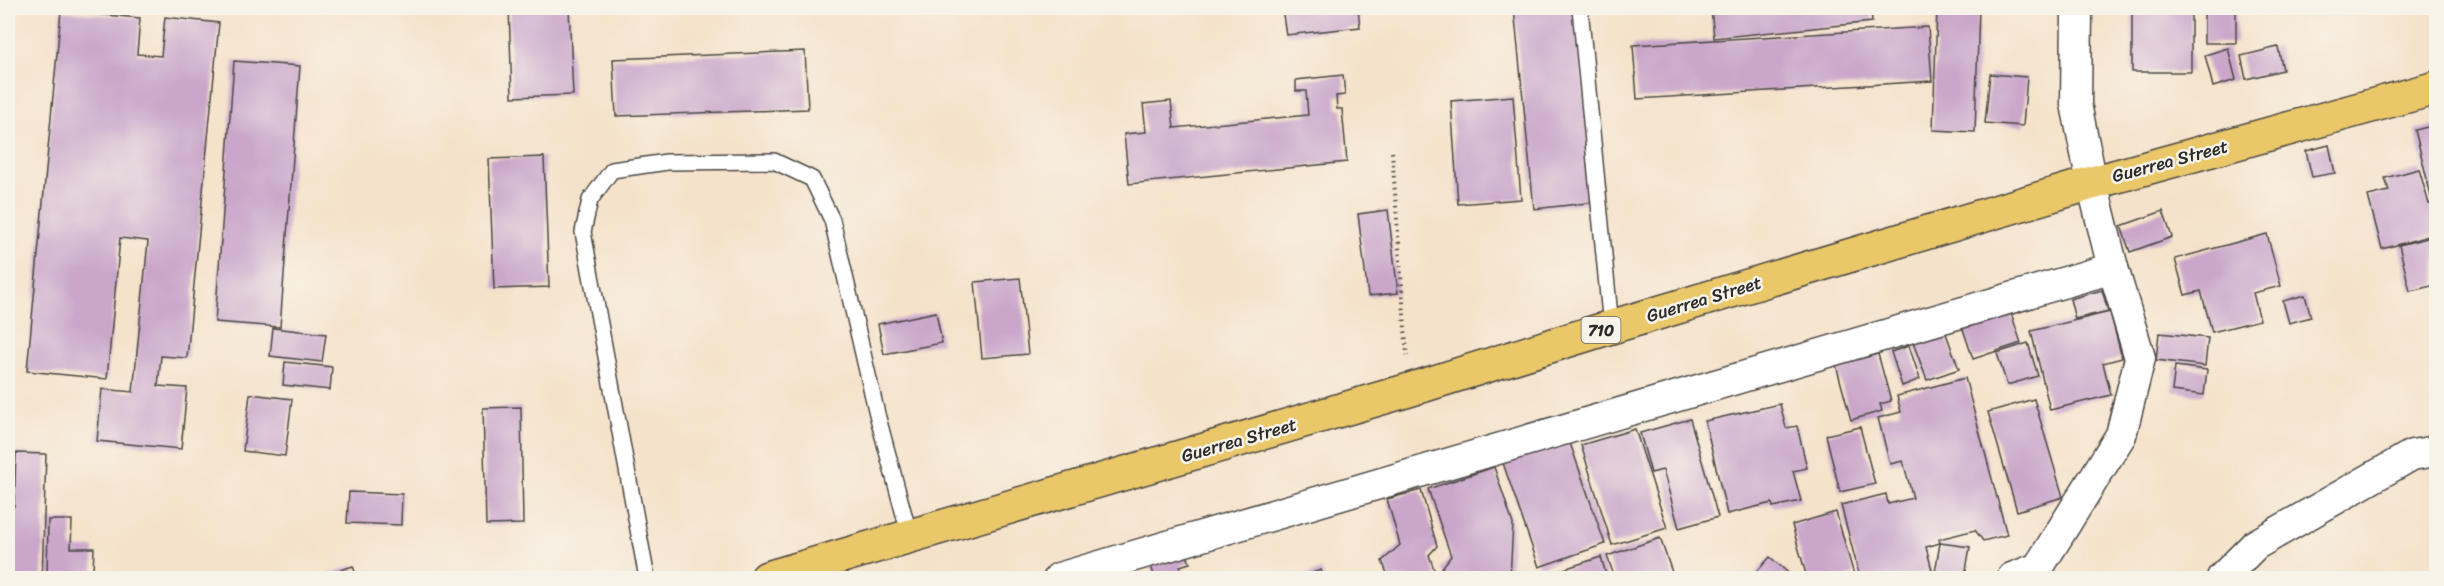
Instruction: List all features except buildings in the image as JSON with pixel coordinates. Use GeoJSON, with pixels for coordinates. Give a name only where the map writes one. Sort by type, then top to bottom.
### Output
{"type":"FeatureCollection","features":[{"type":"Feature","properties":{"kind":"main road","name":"Guerrea Street"},"geometry":{"type":"LineString","coordinates":[[767,579],[1409,390],[2092,183],[2436,88]]}},
{"type":"Feature","properties":{"kind":"street"},"geometry":{"type":"LineString","coordinates":[[2012,579],[2038,568],[2121,435],[2140,358],[2113,268],[2076,105],[2077,8]]}},
{"type":"Feature","properties":{"kind":"street"},"geometry":{"type":"LineString","coordinates":[[1059,579],[2113,268]]}},
{"type":"Feature","properties":{"kind":"street"},"geometry":{"type":"LineString","coordinates":[[2222,579],[2255,545],[2412,454],[2436,451]]}},
{"type":"Feature","properties":{"kind":"lane"},"geometry":{"type":"LineString","coordinates":[[1580,8],[1611,327]]}},
{"type":"Feature","properties":{"kind":"lane"},"geometry":{"type":"LineString","coordinates":[[647,579],[583,232],[590,200],[612,170],[667,162],[774,161],[812,179],[832,220],[877,414],[910,537]]}},
{"type":"Feature","properties":{"kind":"path"},"geometry":{"type":"LineString","coordinates":[[1392,152],[1409,390]]}}]}
